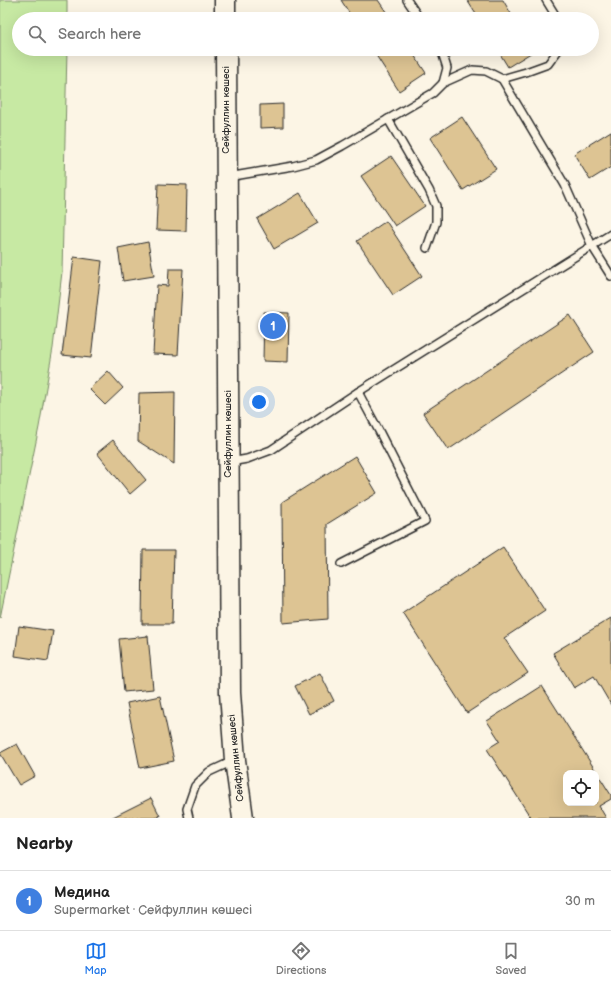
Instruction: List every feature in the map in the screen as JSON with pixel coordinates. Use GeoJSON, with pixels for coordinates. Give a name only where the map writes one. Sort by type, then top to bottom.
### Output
{"type":"FeatureCollection","features":[{"type":"Feature","properties":{"kind":"main road"},"geometry":{"type":"LineString","coordinates":[[225,0],[226,12]]}},
{"type":"Feature","properties":{"kind":"main road","name":"Сейфуллин көшесі"},"geometry":{"type":"LineString","coordinates":[[226,56],[230,693],[235,760],[242,818]]}},
{"type":"Feature","properties":{"kind":"lane"},"geometry":{"type":"LineString","coordinates":[[407,0],[415,12]]}},
{"type":"Feature","properties":{"kind":"lane"},"geometry":{"type":"LineString","coordinates":[[546,0],[553,12]]}},
{"type":"Feature","properties":{"kind":"lane"},"geometry":{"type":"LineString","coordinates":[[443,56],[447,68],[444,82]]}},
{"type":"Feature","properties":{"kind":"lane"},"geometry":{"type":"LineString","coordinates":[[502,79],[548,64],[553,56]]}},
{"type":"Feature","properties":{"kind":"lane"},"geometry":{"type":"LineString","coordinates":[[226,178],[293,166],[316,160],[433,93],[444,82],[472,70],[486,71],[502,79],[565,185],[592,246],[611,276]]}},
{"type":"Feature","properties":{"kind":"lane"},"geometry":{"type":"LineString","coordinates":[[388,119],[429,190],[436,206],[436,222],[427,248]]}},
{"type":"Feature","properties":{"kind":"lane"},"geometry":{"type":"LineString","coordinates":[[228,463],[247,459],[271,450],[358,392],[611,234]]}},
{"type":"Feature","properties":{"kind":"lane"},"geometry":{"type":"LineString","coordinates":[[341,564],[425,521],[358,392]]}},
{"type":"Feature","properties":{"kind":"lane"},"geometry":{"type":"LineString","coordinates":[[189,818],[187,808],[195,786],[209,772],[235,760]]}},
{"type":"Feature","properties":{"kind":"green space"},"geometry":{"type":"Polygon","coordinates":[[[0,0],[67,0],[67,12],[12,12],[12,56],[67,56],[62,272],[53,348],[39,427],[0,618],[0,0]]]}},
{"type":"Feature","properties":{"kind":"building"},"geometry":{"type":"Polygon","coordinates":[[[341,0],[378,0],[386,12],[349,12],[341,0]]]}},
{"type":"Feature","properties":{"kind":"building"},"geometry":{"type":"Polygon","coordinates":[[[467,0],[503,0],[510,12],[475,12],[467,0]]]}},
{"type":"Feature","properties":{"kind":"building"},"geometry":{"type":"Polygon","coordinates":[[[376,56],[415,56],[426,73],[399,91],[376,56]]]}},
{"type":"Feature","properties":{"kind":"building"},"geometry":{"type":"Polygon","coordinates":[[[501,56],[526,56],[508,67],[501,56]]]}},
{"type":"Feature","properties":{"kind":"building"},"geometry":{"type":"Polygon","coordinates":[[[283,104],[283,127],[260,128],[260,105],[283,104]]]}},
{"type":"Feature","properties":{"kind":"building"},"geometry":{"type":"Polygon","coordinates":[[[462,117],[496,169],[463,190],[430,138],[462,117]]]}},
{"type":"Feature","properties":{"kind":"building"},"geometry":{"type":"Polygon","coordinates":[[[611,131],[611,167],[590,180],[574,154],[611,131]]]}},
{"type":"Feature","properties":{"kind":"building"},"geometry":{"type":"Polygon","coordinates":[[[391,156],[425,206],[395,226],[361,176],[391,156]]]}},
{"type":"Feature","properties":{"kind":"building"},"geometry":{"type":"Polygon","coordinates":[[[158,184],[187,185],[186,231],[156,230],[158,184]]]}},
{"type":"Feature","properties":{"kind":"building"},"geometry":{"type":"Polygon","coordinates":[[[300,193],[318,223],[274,249],[257,219],[300,193]]]}},
{"type":"Feature","properties":{"kind":"building"},"geometry":{"type":"Polygon","coordinates":[[[386,221],[422,276],[393,295],[357,241],[386,221]]]}},
{"type":"Feature","properties":{"kind":"building"},"geometry":{"type":"Polygon","coordinates":[[[148,242],[154,276],[123,281],[118,248],[148,242]]]}},
{"type":"Feature","properties":{"kind":"building"},"geometry":{"type":"Polygon","coordinates":[[[74,257],[102,261],[91,358],[62,355],[74,257]]]}},
{"type":"Feature","properties":{"kind":"building"},"geometry":{"type":"Polygon","coordinates":[[[169,269],[183,269],[178,355],[153,354],[157,285],[168,286],[169,269]]]}},
{"type":"Feature","properties":{"kind":"building"},"geometry":{"type":"Polygon","coordinates":[[[264,312],[289,313],[288,362],[263,361],[264,312]]]}},
{"type":"Feature","properties":{"kind":"building"},"geometry":{"type":"Polygon","coordinates":[[[570,315],[594,352],[448,450],[423,413],[570,315]]]}},
{"type":"Feature","properties":{"kind":"building"},"geometry":{"type":"Polygon","coordinates":[[[108,371],[123,388],[105,405],[89,389],[108,371]]]}},
{"type":"Feature","properties":{"kind":"building"},"geometry":{"type":"Polygon","coordinates":[[[175,392],[174,464],[138,441],[139,393],[175,392]]]}},
{"type":"Feature","properties":{"kind":"building"},"geometry":{"type":"Polygon","coordinates":[[[113,440],[146,480],[130,494],[97,453],[113,440]]]}},
{"type":"Feature","properties":{"kind":"building"},"geometry":{"type":"Polygon","coordinates":[[[355,456],[377,493],[327,524],[328,619],[283,623],[282,502],[355,456]]]}},
{"type":"Feature","properties":{"kind":"building"},"geometry":{"type":"Polygon","coordinates":[[[503,547],[545,611],[504,638],[528,673],[467,713],[403,613],[503,547]]]}},
{"type":"Feature","properties":{"kind":"building"},"geometry":{"type":"Polygon","coordinates":[[[143,550],[174,550],[172,624],[142,624],[143,550]]]}},
{"type":"Feature","properties":{"kind":"building"},"geometry":{"type":"Polygon","coordinates":[[[611,618],[611,705],[594,676],[574,688],[553,653],[611,618]]]}},
{"type":"Feature","properties":{"kind":"building"},"geometry":{"type":"Polygon","coordinates":[[[19,626],[53,631],[48,661],[15,656],[19,626]]]}},
{"type":"Feature","properties":{"kind":"building"},"geometry":{"type":"Polygon","coordinates":[[[148,636],[153,689],[124,692],[119,639],[148,636]]]}},
{"type":"Feature","properties":{"kind":"building"},"geometry":{"type":"Polygon","coordinates":[[[320,673],[334,701],[309,714],[295,686],[320,673]]]}},
{"type":"Feature","properties":{"kind":"building"},"geometry":{"type":"Polygon","coordinates":[[[542,686],[595,770],[563,770],[563,806],[599,806],[606,818],[531,818],[487,749],[500,741],[487,721],[542,686]]]}},
{"type":"Feature","properties":{"kind":"building"},"geometry":{"type":"Polygon","coordinates":[[[160,696],[174,761],[140,768],[127,703],[160,696]]]}},
{"type":"Feature","properties":{"kind":"building"},"geometry":{"type":"Polygon","coordinates":[[[17,744],[35,776],[19,785],[0,753],[17,744]]]}},
{"type":"Feature","properties":{"kind":"building"},"geometry":{"type":"Polygon","coordinates":[[[599,776],[611,795],[611,799],[599,806],[599,776]]]}},
{"type":"Feature","properties":{"kind":"building"},"geometry":{"type":"Polygon","coordinates":[[[151,798],[160,816],[155,818],[111,818],[151,798]]]}},
{"type":"Feature","properties":{"kind":"place","name":"Медина"},"geometry":{"type":"Point","coordinates":[273,326]}}]}
